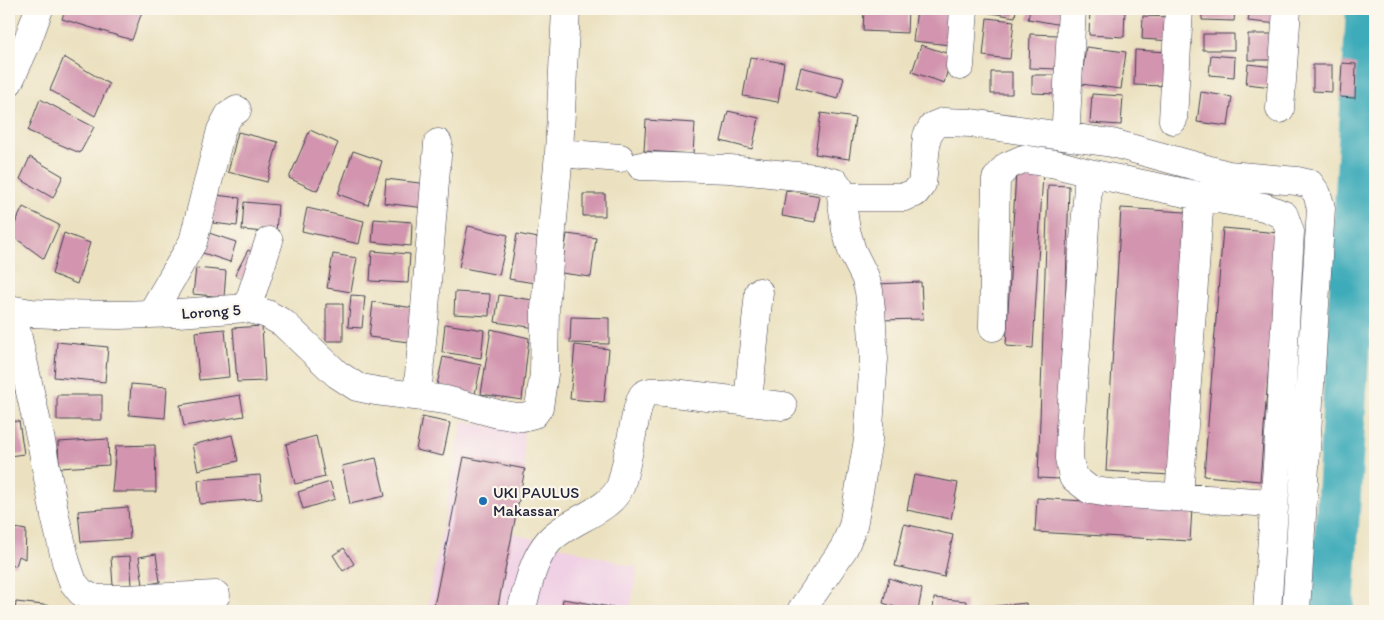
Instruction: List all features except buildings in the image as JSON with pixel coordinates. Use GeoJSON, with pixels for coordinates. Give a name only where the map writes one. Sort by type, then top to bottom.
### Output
{"type":"FeatureCollection","features":[{"type":"Feature","properties":{"kind":"street"},"geometry":{"type":"LineString","coordinates":[[9,82],[26,45],[39,9]]}},
{"type":"Feature","properties":{"kind":"street"},"geometry":{"type":"LineString","coordinates":[[566,9],[559,153],[630,162],[730,169],[816,178],[836,183],[840,189],[846,230],[852,251],[865,277],[871,309],[874,359],[868,431],[853,526],[844,548],[801,611]]}},
{"type":"Feature","properties":{"kind":"street"},"geometry":{"type":"LineString","coordinates":[[960,66],[964,9]]}},
{"type":"Feature","properties":{"kind":"street"},"geometry":{"type":"LineString","coordinates":[[1066,122],[1072,9]]}},
{"type":"Feature","properties":{"kind":"street"},"geometry":{"type":"LineString","coordinates":[[1173,120],[1179,9]]}},
{"type":"Feature","properties":{"kind":"street"},"geometry":{"type":"LineString","coordinates":[[1280,109],[1287,9]]}},
{"type":"Feature","properties":{"kind":"street"},"geometry":{"type":"LineString","coordinates":[[152,314],[193,242],[221,130],[229,114],[236,110]]}},
{"type":"Feature","properties":{"kind":"street"},"geometry":{"type":"LineString","coordinates":[[842,197],[904,197],[915,193],[922,184],[927,136],[933,126],[943,122],[971,122],[1112,143],[1228,175],[1297,181],[1310,184],[1317,194],[1321,208],[1296,611]]}},
{"type":"Feature","properties":{"kind":"street"},"geometry":{"type":"LineString","coordinates":[[417,396],[438,143]]}},
{"type":"Feature","properties":{"kind":"street","name":"Lorong 5"},"geometry":{"type":"LineString","coordinates":[[11,310],[54,314],[178,314],[247,308],[267,314],[283,323],[336,374],[357,387],[376,392],[446,400],[498,414],[523,418],[534,414],[539,406],[544,374],[545,308],[559,153]]}},
{"type":"Feature","properties":{"kind":"street"},"geometry":{"type":"LineString","coordinates":[[993,327],[996,179],[1007,166],[1023,159],[1056,164],[1089,173],[1200,196],[1264,207],[1284,215],[1290,232],[1280,421],[1266,611]]}},
{"type":"Feature","properties":{"kind":"street"},"geometry":{"type":"LineString","coordinates":[[1089,173],[1070,427],[1069,458],[1074,477],[1090,490],[1109,493],[1273,503]]}},
{"type":"Feature","properties":{"kind":"street"},"geometry":{"type":"LineString","coordinates":[[1179,497],[1200,196]]}},
{"type":"Feature","properties":{"kind":"street"},"geometry":{"type":"LineString","coordinates":[[247,308],[269,242]]}},
{"type":"Feature","properties":{"kind":"street"},"geometry":{"type":"LineString","coordinates":[[748,401],[759,292]]}},
{"type":"Feature","properties":{"kind":"street"},"geometry":{"type":"LineString","coordinates":[[11,310],[66,562],[73,582],[81,592],[90,597],[123,605],[216,595]]}},
{"type":"Feature","properties":{"kind":"street"},"geometry":{"type":"LineString","coordinates":[[522,611],[536,561],[548,542],[562,529],[611,501],[618,492],[625,472],[643,395],[652,391],[783,406]]}},
{"type":"Feature","properties":{"kind":"shaded area","name":"UKI PAULUS Makassar"},"geometry":{"type":"Polygon","coordinates":[[[462,421],[523,431],[525,469],[513,533],[638,568],[630,611],[427,611],[462,421]]]}},
{"type":"Feature","properties":{"kind":"waterway"},"geometry":{"type":"LineString","coordinates":[[1332,611],[1368,9]]}},
{"type":"Feature","properties":{"kind":"place","name":"UKI PAULUS Makassar"},"geometry":{"type":"Point","coordinates":[483,501]}}]}
